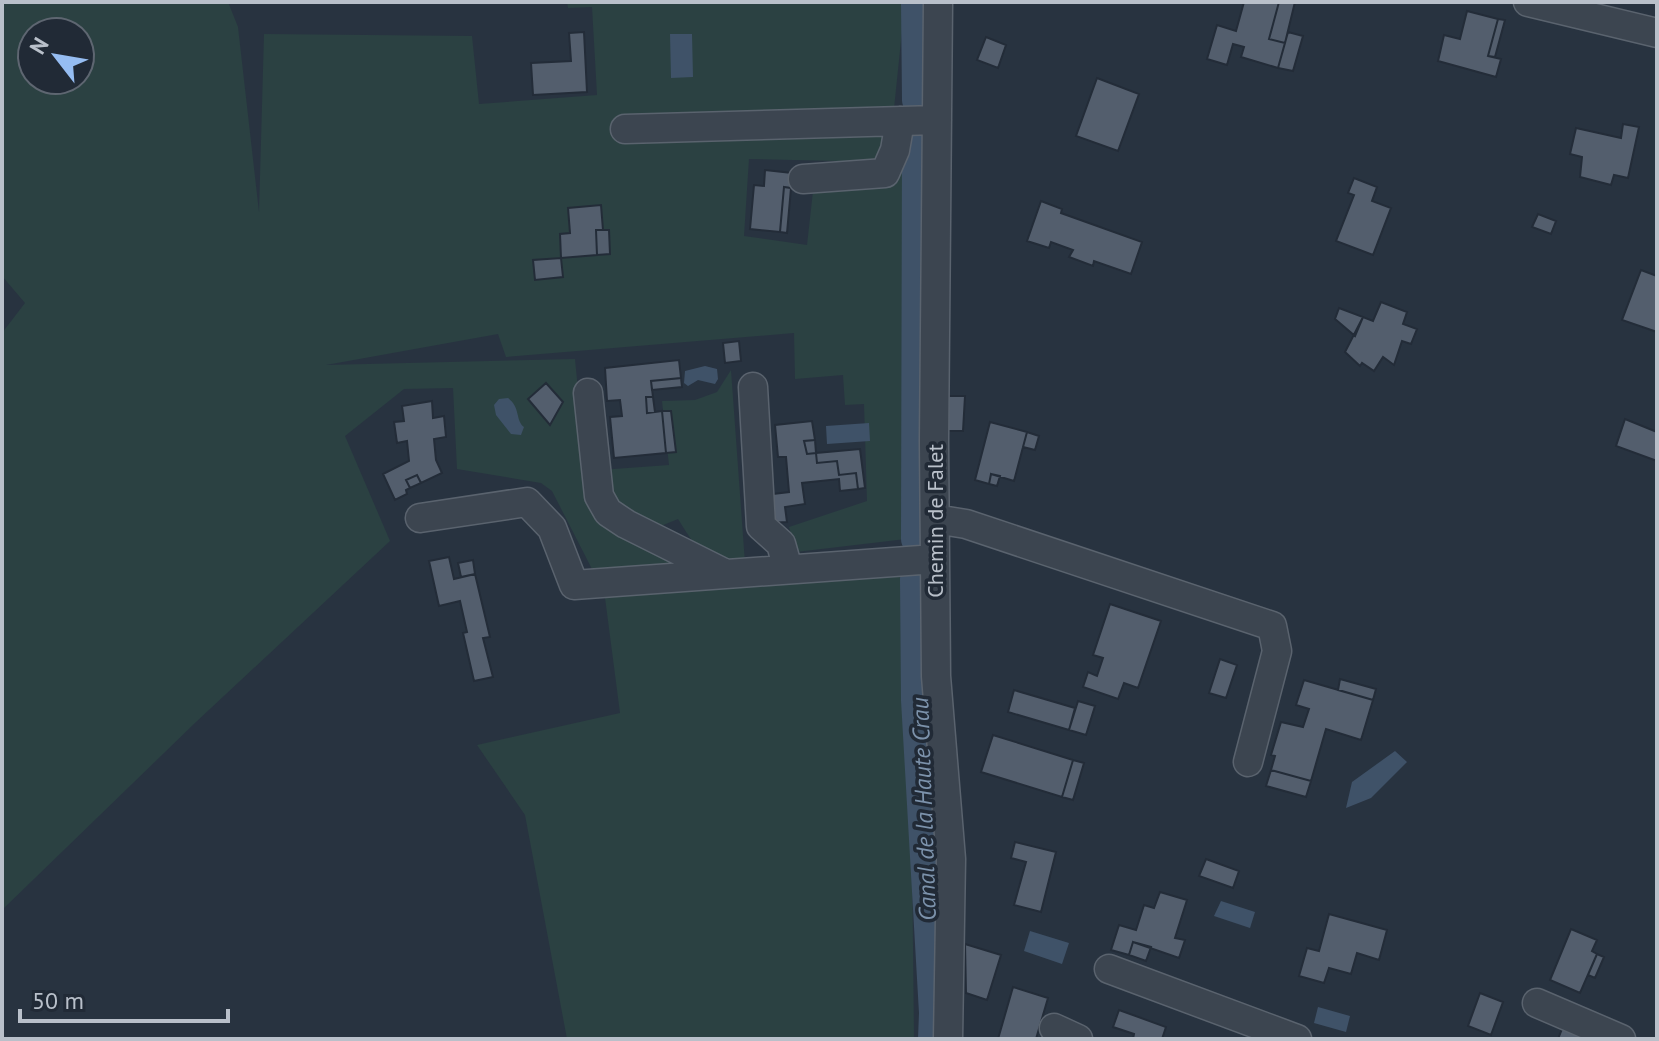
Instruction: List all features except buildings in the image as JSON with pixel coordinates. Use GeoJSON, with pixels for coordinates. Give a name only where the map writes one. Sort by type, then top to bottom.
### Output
{"type":"FeatureCollection","features":[{"type":"Feature","properties":{"kind":"street","name":"Chemin de Falet"},"geometry":{"type":"LineString","coordinates":[[938,2],[936,676],[951,859],[948,1039]]}},
{"type":"Feature","properties":{"kind":"street"},"geometry":{"type":"LineString","coordinates":[[1528,2],[1657,33]]}},
{"type":"Feature","properties":{"kind":"street"},"geometry":{"type":"LineString","coordinates":[[625,129],[937,120]]}},
{"type":"Feature","properties":{"kind":"street"},"geometry":{"type":"LineString","coordinates":[[803,179],[885,173],[895,150],[900,121]]}},
{"type":"Feature","properties":{"kind":"street"},"geometry":{"type":"LineString","coordinates":[[753,387],[761,526],[781,544],[788,569]]}},
{"type":"Feature","properties":{"kind":"street"},"geometry":{"type":"LineString","coordinates":[[588,393],[599,496],[608,512],[724,574]]}},
{"type":"Feature","properties":{"kind":"street"},"geometry":{"type":"LineString","coordinates":[[420,518],[527,502],[552,528],[574,585],[935,559]]}},
{"type":"Feature","properties":{"kind":"street"},"geometry":{"type":"LineString","coordinates":[[935,519],[989,531],[1272,626],[1277,651],[1248,762]]}},
{"type":"Feature","properties":{"kind":"street"},"geometry":{"type":"LineString","coordinates":[[1109,969],[1297,1039]]}},
{"type":"Feature","properties":{"kind":"street"},"geometry":{"type":"LineString","coordinates":[[1537,1003],[1621,1039]]}},
{"type":"Feature","properties":{"kind":"green space"},"geometry":{"type":"Polygon","coordinates":[[[2,2],[228,2],[238,27],[259,212],[264,34],[472,36],[479,104],[597,95],[592,7],[568,8],[567,2],[905,2],[892,128],[879,162],[749,159],[744,236],[807,245],[813,191],[887,188],[902,150],[913,136],[906,539],[796,552],[789,527],[867,501],[864,404],[845,405],[843,375],[795,379],[794,333],[506,357],[498,334],[326,365],[575,359],[588,493],[690,564],[593,571],[552,491],[541,483],[457,469],[453,388],[404,389],[345,436],[390,541],[196,722],[2,910],[2,333],[25,303],[2,276],[2,2]]]}},
{"type":"Feature","properties":{"kind":"green space"},"geometry":{"type":"Polygon","coordinates":[[[731,370],[745,563],[704,552],[678,519],[656,528],[624,513],[600,470],[669,465],[662,401],[695,400],[717,392],[731,370]]]}},
{"type":"Feature","properties":{"kind":"green space"},"geometry":{"type":"Polygon","coordinates":[[[909,571],[914,1039],[567,1039],[525,815],[477,745],[620,713],[604,590],[909,571]]]}},
{"type":"Feature","properties":{"kind":"water"},"geometry":{"type":"Polygon","coordinates":[[[670,34],[692,34],[693,77],[671,78],[670,34]]]}},
{"type":"Feature","properties":{"kind":"water"},"geometry":{"type":"Polygon","coordinates":[[[705,366],[717,369],[715,384],[698,380],[688,386],[684,383],[685,371],[705,366]]]}},
{"type":"Feature","properties":{"kind":"water"},"geometry":{"type":"Polygon","coordinates":[[[508,398],[524,427],[521,435],[511,434],[496,415],[494,405],[499,399],[508,398]]]}},
{"type":"Feature","properties":{"kind":"water"},"geometry":{"type":"Polygon","coordinates":[[[869,423],[870,441],[827,444],[826,426],[869,423]]]}},
{"type":"Feature","properties":{"kind":"water"},"geometry":{"type":"Polygon","coordinates":[[[1395,751],[1407,762],[1371,798],[1346,808],[1352,782],[1395,751]]]}},
{"type":"Feature","properties":{"kind":"water"},"geometry":{"type":"Polygon","coordinates":[[[1221,901],[1255,912],[1250,928],[1214,916],[1221,901]]]}},
{"type":"Feature","properties":{"kind":"water"},"geometry":{"type":"Polygon","coordinates":[[[1030,931],[1069,943],[1062,964],[1024,951],[1030,931]]]}},
{"type":"Feature","properties":{"kind":"water"},"geometry":{"type":"Polygon","coordinates":[[[1318,1007],[1350,1016],[1346,1032],[1314,1023],[1318,1007]]]}},
{"type":"Feature","properties":{"kind":"waterway","name":"Canal de la Haute Crau"},"geometry":{"type":"LineString","coordinates":[[916,2],[917,100]]}},
{"type":"Feature","properties":{"kind":"waterway","name":"Canal de la Haute Crau"},"geometry":{"type":"LineString","coordinates":[[916,539],[917,139]]}},
{"type":"Feature","properties":{"kind":"waterway","name":"Canal de la Haute Crau"},"geometry":{"type":"LineString","coordinates":[[915,579],[916,700],[933,1039]]}}]}
